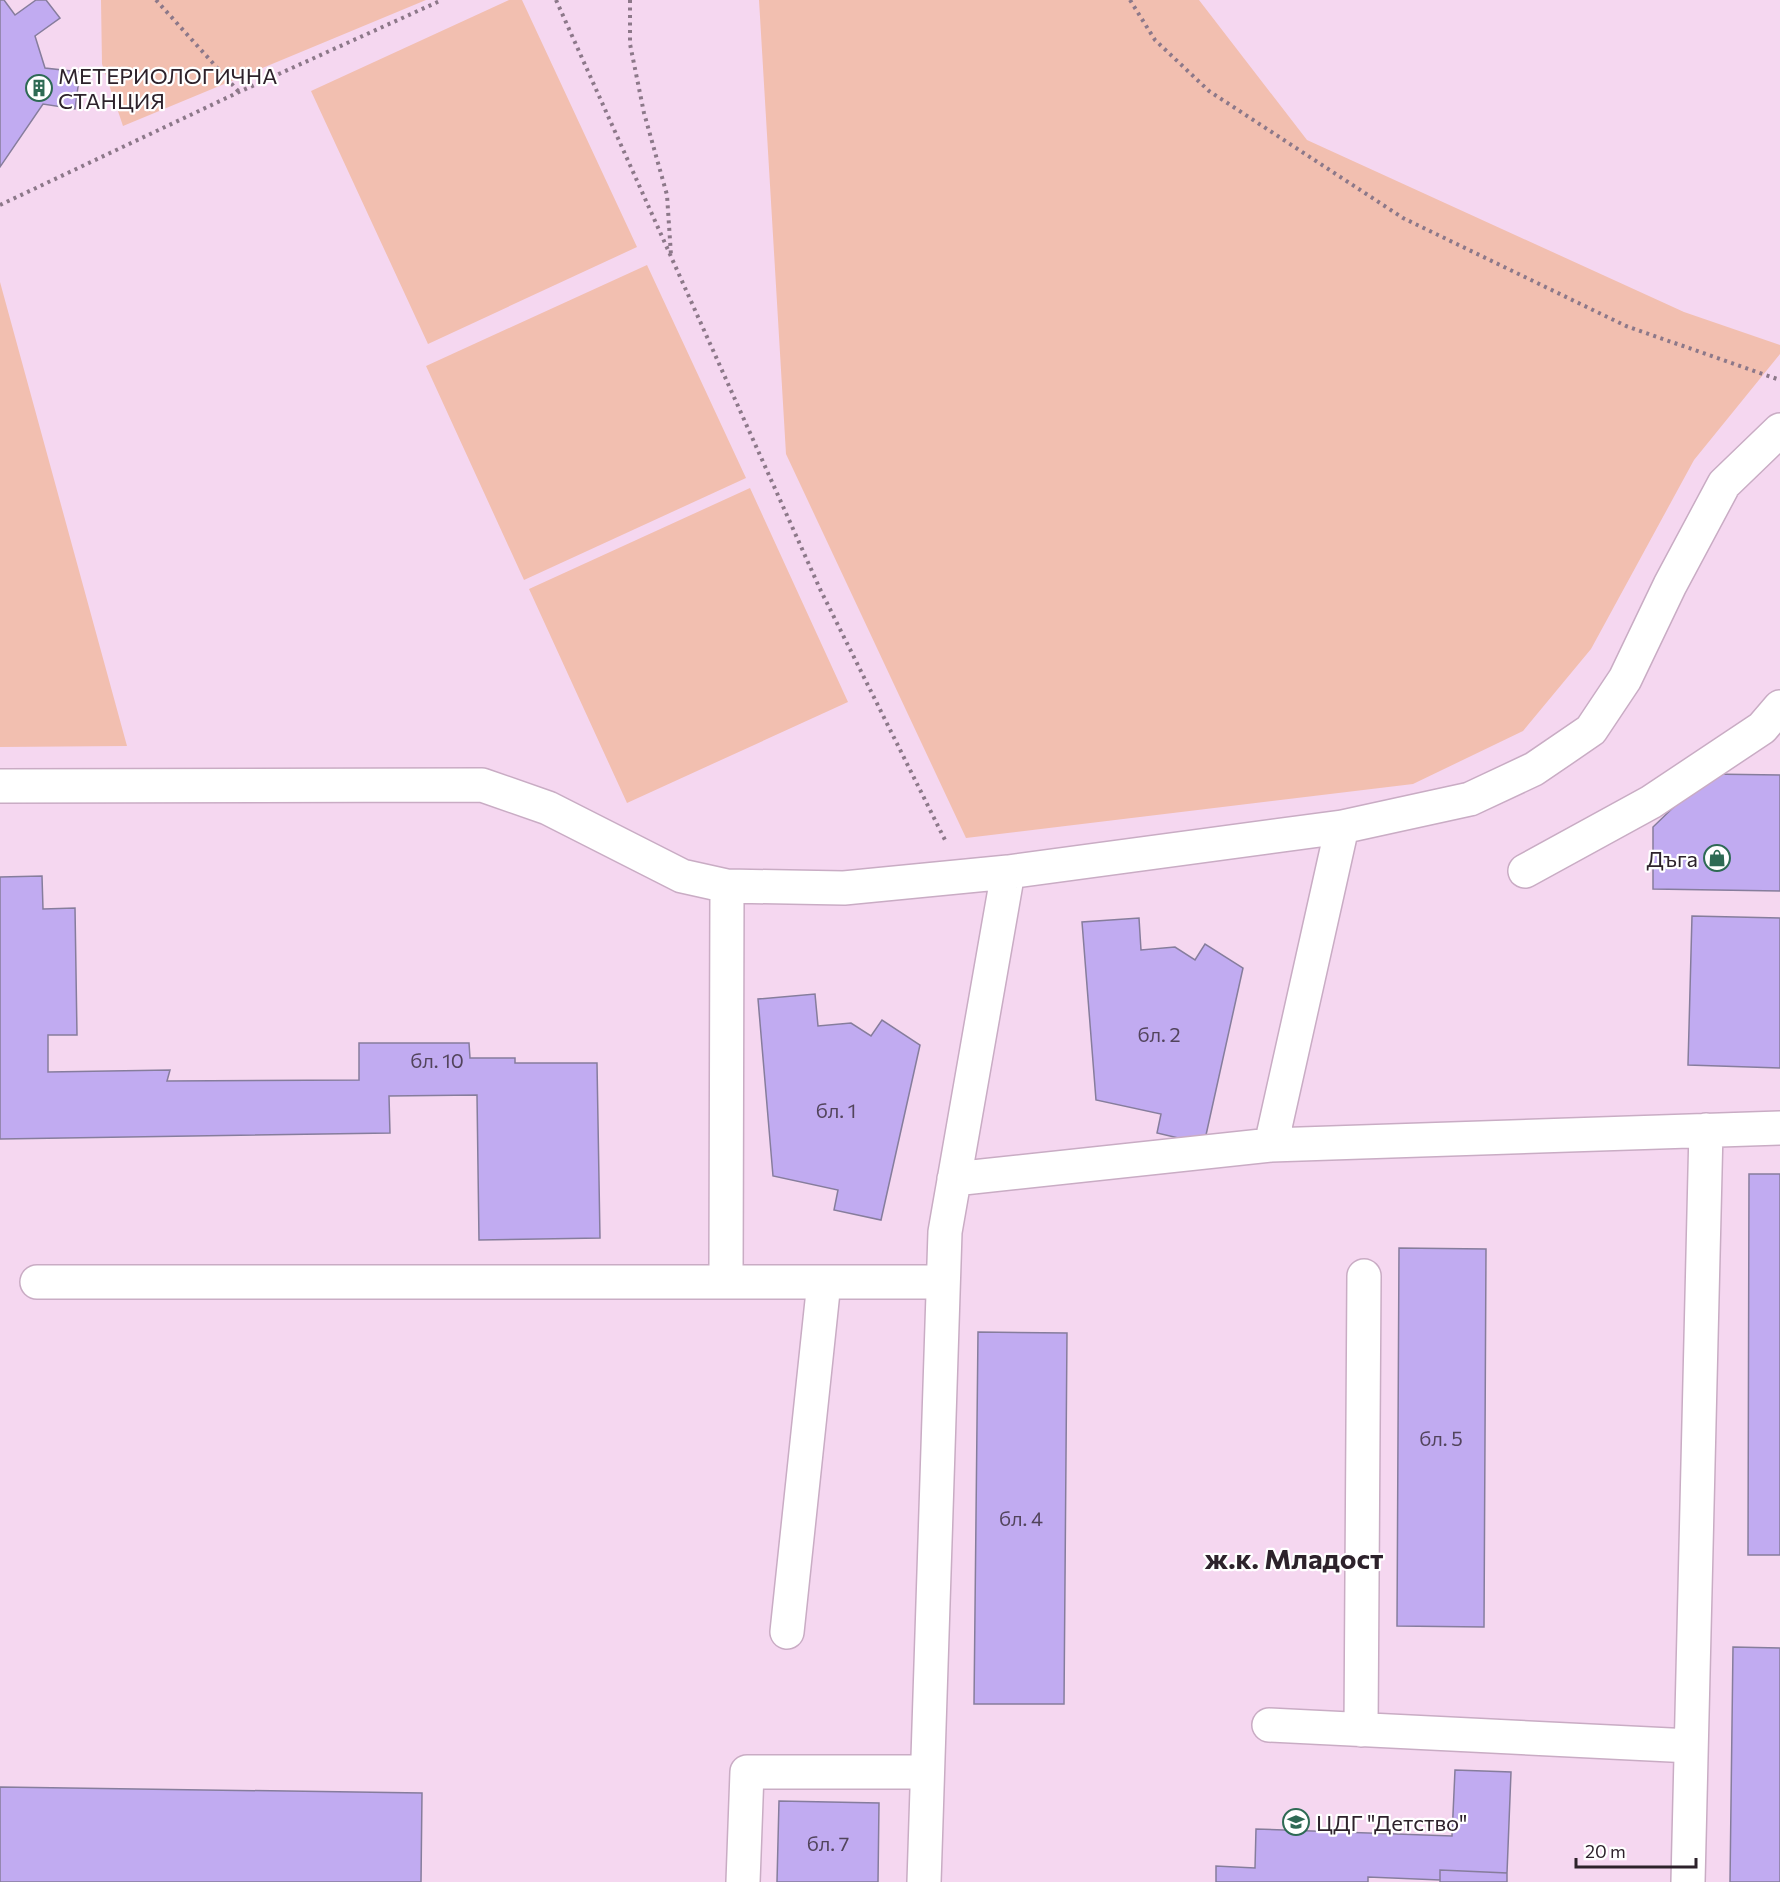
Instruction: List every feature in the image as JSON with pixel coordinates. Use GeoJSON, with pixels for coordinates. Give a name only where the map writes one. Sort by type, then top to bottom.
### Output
{"type":"FeatureCollection","features":[{"type":"Feature","properties":{"kind":"street"},"geometry":{"type":"LineString","coordinates":[[0,786],[482,785],[548,808],[682,876],[727,886],[844,888],[1008,872],[1342,827],[1470,799],[1534,769],[1591,730],[1625,679],[1670,585],[1724,484],[1780,430]]}},
{"type":"Feature","properties":{"kind":"street"},"geometry":{"type":"LineString","coordinates":[[1525,871],[1651,802],[1762,728],[1780,707]]}},
{"type":"Feature","properties":{"kind":"street"},"geometry":{"type":"LineString","coordinates":[[1271,1145],[1342,827]]}},
{"type":"Feature","properties":{"kind":"street"},"geometry":{"type":"LineString","coordinates":[[924,1882],[945,1232],[1008,872]]}},
{"type":"Feature","properties":{"kind":"street"},"geometry":{"type":"LineString","coordinates":[[726,1282],[727,886]]}},
{"type":"Feature","properties":{"kind":"street"},"geometry":{"type":"LineString","coordinates":[[954,1179],[1271,1145],[1780,1128]]}},
{"type":"Feature","properties":{"kind":"street"},"geometry":{"type":"LineString","coordinates":[[1688,1882],[1706,1130]]}},
{"type":"Feature","properties":{"kind":"street"},"geometry":{"type":"LineString","coordinates":[[1360,1730],[1364,1276]]}},
{"type":"Feature","properties":{"kind":"street"},"geometry":{"type":"LineString","coordinates":[[37,1282],[943,1282]]}},
{"type":"Feature","properties":{"kind":"street"},"geometry":{"type":"LineString","coordinates":[[788,1632],[824,1282]]}},
{"type":"Feature","properties":{"kind":"street"},"geometry":{"type":"LineString","coordinates":[[1269,1725],[1691,1746]]}},
{"type":"Feature","properties":{"kind":"street"},"geometry":{"type":"LineString","coordinates":[[743,1882],[747,1772],[926,1772]]}},
{"type":"Feature","properties":{"kind":"path"},"geometry":{"type":"LineString","coordinates":[[156,0],[239,92]]}},
{"type":"Feature","properties":{"kind":"path"},"geometry":{"type":"LineString","coordinates":[[0,205],[239,92],[442,0]]}},
{"type":"Feature","properties":{"kind":"path"},"geometry":{"type":"LineString","coordinates":[[556,0],[820,590],[963,876]]}},
{"type":"Feature","properties":{"kind":"path"},"geometry":{"type":"LineString","coordinates":[[630,0],[630,44],[644,113],[667,195],[672,259]]}},
{"type":"Feature","properties":{"kind":"path"},"geometry":{"type":"LineString","coordinates":[[1130,0],[1155,40],[1209,91],[1403,218],[1626,326],[1780,380]]}},
{"type":"Feature","properties":{"kind":"shaded area"},"geometry":{"type":"Polygon","coordinates":[[[101,0],[426,0],[123,126],[102,64],[101,0]]]}},
{"type":"Feature","properties":{"kind":"shaded area"},"geometry":{"type":"Polygon","coordinates":[[[509,0],[522,0],[637,247],[428,344],[311,91],[509,0]]]}},
{"type":"Feature","properties":{"kind":"shaded area"},"geometry":{"type":"Polygon","coordinates":[[[759,0],[1199,0],[1307,140],[1684,312],[1780,345],[1780,354],[1694,460],[1591,649],[1523,731],[1413,784],[966,838],[786,454],[759,0]]]}},
{"type":"Feature","properties":{"kind":"shaded area"},"geometry":{"type":"Polygon","coordinates":[[[647,265],[746,478],[524,580],[426,366],[647,265]]]}},
{"type":"Feature","properties":{"kind":"shaded area"},"geometry":{"type":"Polygon","coordinates":[[[0,282],[127,746],[0,747],[0,282]]]}},
{"type":"Feature","properties":{"kind":"shaded area"},"geometry":{"type":"Polygon","coordinates":[[[750,488],[848,702],[627,803],[529,589],[750,488]]]}},
{"type":"Feature","properties":{"kind":"building","name":"МЕТЕРИОЛОГИЧНА СТАНЦИЯ"},"geometry":{"type":"Polygon","coordinates":[[[0,0],[4,0],[15,15],[36,0],[46,0],[60,18],[35,36],[45,68],[80,72],[75,109],[43,104],[0,167],[0,0]]]}},
{"type":"Feature","properties":{"kind":"building","name":"Дъга"},"geometry":{"type":"Polygon","coordinates":[[[1708,774],[1780,775],[1780,891],[1653,889],[1653,827],[1708,774]]]}},
{"type":"Feature","properties":{"kind":"building"},"geometry":{"type":"Polygon","coordinates":[[[42,876],[43,909],[75,908],[77,1035],[48,1035],[48,1072],[170,1070],[167,1081],[359,1080],[359,1043],[469,1043],[470,1058],[515,1058],[515,1063],[597,1063],[600,1238],[479,1240],[477,1095],[389,1096],[390,1133],[0,1139],[0,877],[42,876]]]}},
{"type":"Feature","properties":{"kind":"building"},"geometry":{"type":"Polygon","coordinates":[[[1692,916],[1780,918],[1780,1068],[1688,1065],[1692,916]]]}},
{"type":"Feature","properties":{"kind":"building"},"geometry":{"type":"Polygon","coordinates":[[[1139,918],[1141,950],[1175,947],[1195,960],[1205,944],[1243,968],[1204,1144],[1157,1133],[1161,1114],[1096,1100],[1082,922],[1139,918]]]}},
{"type":"Feature","properties":{"kind":"building"},"geometry":{"type":"Polygon","coordinates":[[[815,994],[818,1026],[851,1023],[871,1036],[882,1020],[920,1045],[881,1220],[834,1210],[838,1190],[773,1176],[758,999],[815,994]]]}},
{"type":"Feature","properties":{"kind":"building"},"geometry":{"type":"Polygon","coordinates":[[[1749,1174],[1780,1174],[1780,1555],[1748,1555],[1749,1174]]]}},
{"type":"Feature","properties":{"kind":"building"},"geometry":{"type":"Polygon","coordinates":[[[1399,1248],[1486,1249],[1484,1627],[1397,1626],[1399,1248]]]}},
{"type":"Feature","properties":{"kind":"building"},"geometry":{"type":"Polygon","coordinates":[[[978,1332],[1067,1333],[1064,1704],[974,1704],[978,1332]]]}},
{"type":"Feature","properties":{"kind":"building"},"geometry":{"type":"Polygon","coordinates":[[[1733,1647],[1780,1648],[1780,1882],[1730,1882],[1733,1647]]]}},
{"type":"Feature","properties":{"kind":"building"},"geometry":{"type":"Polygon","coordinates":[[[1455,1770],[1511,1772],[1507,1873],[1440,1870],[1440,1880],[1368,1877],[1368,1882],[1216,1882],[1216,1866],[1255,1868],[1256,1829],[1452,1836],[1455,1770]]]}},
{"type":"Feature","properties":{"kind":"building"},"geometry":{"type":"Polygon","coordinates":[[[0,1787],[422,1793],[421,1882],[0,1882],[0,1787]]]}},
{"type":"Feature","properties":{"kind":"building"},"geometry":{"type":"Polygon","coordinates":[[[779,1801],[879,1803],[878,1882],[777,1882],[779,1801]]]}},
{"type":"Feature","properties":{"kind":"building"},"geometry":{"type":"Polygon","coordinates":[[[1440,1870],[1507,1873],[1507,1882],[1440,1882],[1440,1870]]]}},
{"type":"Feature","properties":{"kind":"place","name":"МЕТЕРИОЛОГИЧНА СТАНЦИЯ"},"geometry":{"type":"Point","coordinates":[39,88]}},
{"type":"Feature","properties":{"kind":"place","name":"Дъга"},"geometry":{"type":"Point","coordinates":[1717,858]}},
{"type":"Feature","properties":{"kind":"place","name":"ЦДГ \"Детство\""},"geometry":{"type":"Point","coordinates":[1296,1822]}},
{"type":"Feature","properties":{"kind":"district","name":"ж.к. Младост"},"geometry":{"type":"Point","coordinates":[1294,1558]}}]}
